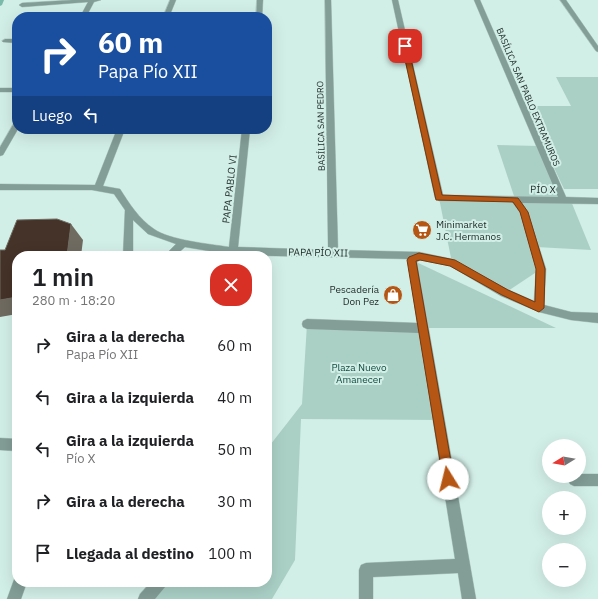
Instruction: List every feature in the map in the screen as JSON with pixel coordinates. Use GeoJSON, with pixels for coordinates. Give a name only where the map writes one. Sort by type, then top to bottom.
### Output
{"type":"FeatureCollection","features":[{"type":"Feature","properties":{"kind":"street"},"geometry":{"type":"LineString","coordinates":[[86,12],[92,0]]}},
{"type":"Feature","properties":{"kind":"street"},"geometry":{"type":"LineString","coordinates":[[22,5],[98,0]]}},
{"type":"Feature","properties":{"kind":"street"},"geometry":{"type":"LineString","coordinates":[[168,12],[173,0]]}},
{"type":"Feature","properties":{"kind":"street"},"geometry":{"type":"LineString","coordinates":[[259,12],[260,0]]}},
{"type":"Feature","properties":{"kind":"street","name":"BASÍLICA SAN PEDRO"},"geometry":{"type":"LineString","coordinates":[[328,0],[333,252]]}},
{"type":"Feature","properties":{"kind":"street","name":"PÍO X"},"geometry":{"type":"LineString","coordinates":[[395,0],[439,198],[598,201]]}},
{"type":"Feature","properties":{"kind":"street","name":"BASÍLICA SAN PABLO EXTRAMUROS"},"geometry":{"type":"LineString","coordinates":[[477,0],[563,200]]}},
{"type":"Feature","properties":{"kind":"street"},"geometry":{"type":"LineString","coordinates":[[563,0],[598,50]]}},
{"type":"Feature","properties":{"kind":"street"},"geometry":{"type":"LineString","coordinates":[[5,41],[12,41]]}},
{"type":"Feature","properties":{"kind":"street"},"geometry":{"type":"LineString","coordinates":[[0,90],[12,90]]}},
{"type":"Feature","properties":{"kind":"street"},"geometry":{"type":"LineString","coordinates":[[0,152],[12,134]]}},
{"type":"Feature","properties":{"kind":"street"},"geometry":{"type":"LineString","coordinates":[[98,188],[119,134]]}},
{"type":"Feature","properties":{"kind":"street","name":"PAPA PABLO VI"},"geometry":{"type":"LineString","coordinates":[[233,251],[245,134]]}},
{"type":"Feature","properties":{"kind":"street","name":"PAPA PÍO XII"},"geometry":{"type":"LineString","coordinates":[[0,187],[98,188],[117,191],[129,210],[151,232],[183,243],[233,251]]}},
{"type":"Feature","properties":{"kind":"street"},"geometry":{"type":"LineString","coordinates":[[516,200],[524,212],[541,269],[539,308]]}},
{"type":"Feature","properties":{"kind":"street"},"geometry":{"type":"LineString","coordinates":[[128,251],[129,210]]}},
{"type":"Feature","properties":{"kind":"street"},"geometry":{"type":"LineString","coordinates":[[174,251],[183,243]]}},
{"type":"Feature","properties":{"kind":"street","name":"PAPA PÍO XII"},"geometry":{"type":"LineString","coordinates":[[272,251],[333,252],[419,256],[452,263],[505,292],[539,308],[572,316],[598,318]]}},
{"type":"Feature","properties":{"kind":"street"},"geometry":{"type":"LineString","coordinates":[[419,256],[412,260],[469,599]]}},
{"type":"Feature","properties":{"kind":"street"},"geometry":{"type":"LineString","coordinates":[[307,324],[423,328]]}},
{"type":"Feature","properties":{"kind":"street"},"geometry":{"type":"LineString","coordinates":[[0,444],[12,445]]}},
{"type":"Feature","properties":{"kind":"street"},"geometry":{"type":"LineString","coordinates":[[586,480],[598,480]]}},
{"type":"Feature","properties":{"kind":"street"},"geometry":{"type":"LineString","coordinates":[[366,599],[366,570],[463,566]]}},
{"type":"Feature","properties":{"kind":"street"},"geometry":{"type":"LineString","coordinates":[[14,599],[18,587]]}},
{"type":"Feature","properties":{"kind":"street"},"geometry":{"type":"LineString","coordinates":[[145,599],[156,587]]}},
{"type":"Feature","properties":{"kind":"green space"},"geometry":{"type":"Polygon","coordinates":[[[556,77],[598,77],[598,189],[564,189],[525,106],[571,106],[556,77]]]}},
{"type":"Feature","properties":{"kind":"green space"},"geometry":{"type":"Polygon","coordinates":[[[497,145],[540,146],[563,200],[571,201],[591,250],[536,247],[541,269],[505,293],[452,263],[439,198],[515,199],[497,145]]]}},
{"type":"Feature","properties":{"kind":"green space"},"geometry":{"type":"Polygon","coordinates":[[[412,260],[556,328],[423,328],[412,260]]]}},
{"type":"Feature","properties":{"kind":"green space","name":"Plaza Nuevo Amanecer"},"geometry":{"type":"Polygon","coordinates":[[[307,324],[423,328],[439,420],[301,419],[295,560],[272,599],[145,599],[156,587],[272,587],[272,443],[302,404],[307,324]]]}},
{"type":"Feature","properties":{"kind":"building"},"geometry":{"type":"Polygon","coordinates":[[[57,219],[71,224],[68,251],[12,251],[12,298],[0,300],[0,250],[5,250],[17,220],[57,219]]]}},
{"type":"Feature","properties":{"kind":"waterway"},"geometry":{"type":"LineString","coordinates":[[0,5],[2,0]]}},
{"type":"Feature","properties":{"kind":"place","name":"Minimarket J.C. Hermanos"},"geometry":{"type":"Point","coordinates":[422,230]}},
{"type":"Feature","properties":{"kind":"place","name":"Pescadería Don Pez"},"geometry":{"type":"Point","coordinates":[393,295]}},
{"type":"Feature","properties":{"kind":"route"},"geometry":{"type":"LineString","coordinates":[[405,46],[439,198],[516,200],[524,212],[536,247],[541,269],[539,308],[505,292],[452,263],[419,256],[412,260],[448,479]]}}]}
